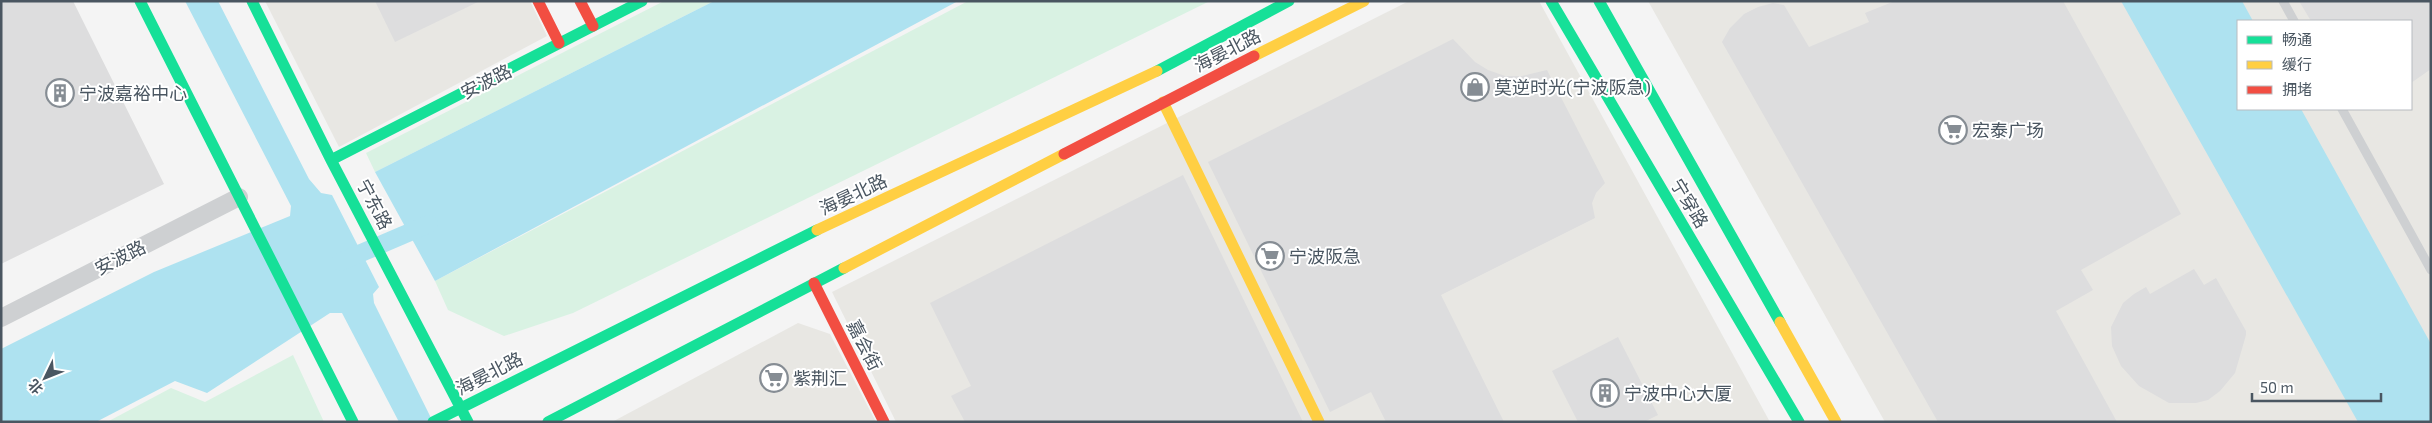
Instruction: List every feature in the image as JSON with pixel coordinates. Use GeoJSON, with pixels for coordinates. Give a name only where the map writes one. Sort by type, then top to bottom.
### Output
{"type":"FeatureCollection","features":[{"type":"Feature","properties":{"kind":"main road"},"geometry":{"type":"LineString","coordinates":[[140,1],[352,422]]}},
{"type":"Feature","properties":{"kind":"main road","name":"宁东路"},"geometry":{"type":"LineString","coordinates":[[252,1],[331,160],[353,198],[468,422]]}},
{"type":"Feature","properties":{"kind":"main road"},"geometry":{"type":"LineString","coordinates":[[538,1],[559,43]]}},
{"type":"Feature","properties":{"kind":"main road"},"geometry":{"type":"LineString","coordinates":[[580,1],[593,26]]}},
{"type":"Feature","properties":{"kind":"main road","name":"安波路"},"geometry":{"type":"LineString","coordinates":[[331,160],[642,1]]}},
{"type":"Feature","properties":{"kind":"main road","name":"海晏北路"},"geometry":{"type":"LineString","coordinates":[[433,422],[806,235],[1165,66],[1289,1]]}},
{"type":"Feature","properties":{"kind":"main road","name":"海晏北路"},"geometry":{"type":"LineString","coordinates":[[548,422],[1162,102],[1364,1]]}},
{"type":"Feature","properties":{"kind":"main road","name":"宁穿路"},"geometry":{"type":"LineString","coordinates":[[1551,1],[1799,422]]}},
{"type":"Feature","properties":{"kind":"main road","name":"宁穿路"},"geometry":{"type":"LineString","coordinates":[[1600,1],[1836,422]]}},
{"type":"Feature","properties":{"kind":"main road"},"geometry":{"type":"LineString","coordinates":[[1162,102],[1319,422]]}},
{"type":"Feature","properties":{"kind":"main road","name":"嘉会街"},"geometry":{"type":"LineString","coordinates":[[814,283],[884,422]]}},
{"type":"Feature","properties":{"kind":"street","name":"安波路"},"geometry":{"type":"LineString","coordinates":[[1,318],[239,197]]}},
{"type":"Feature","properties":{"kind":"lane"},"geometry":{"type":"LineString","coordinates":[[2283,1],[2293,20]]}},
{"type":"Feature","properties":{"kind":"lane"},"geometry":{"type":"LineString","coordinates":[[2343,110],[2431,270]]}},
{"type":"Feature","properties":{"kind":"shaded area"},"geometry":{"type":"Polygon","coordinates":[[[265,1],[530,1],[547,36],[339,147],[265,1]]]}},
{"type":"Feature","properties":{"kind":"shaded area"},"geometry":{"type":"Polygon","coordinates":[[[1409,1],[1539,1],[1770,422],[896,422],[832,292],[1409,1]]]}},
{"type":"Feature","properties":{"kind":"shaded area","name":"宏泰广场"},"geometry":{"type":"Polygon","coordinates":[[[1648,1],[2431,1],[2431,422],[1885,422],[1648,1]]]}},
{"type":"Feature","properties":{"kind":"shaded area","name":"紫荆汇"},"geometry":{"type":"Polygon","coordinates":[[[798,323],[830,334],[876,422],[612,422],[798,323]]]}},
{"type":"Feature","properties":{"kind":"green space"},"geometry":{"type":"Polygon","coordinates":[[[664,1],[714,1],[375,172],[366,153],[664,1]]]}},
{"type":"Feature","properties":{"kind":"green space"},"geometry":{"type":"Polygon","coordinates":[[[968,1],[1210,1],[573,313],[504,336],[448,310],[435,281],[968,1]]]}},
{"type":"Feature","properties":{"kind":"green space"},"geometry":{"type":"Polygon","coordinates":[[[293,355],[324,422],[107,422],[171,388],[205,402],[293,355]]]}},
{"type":"Feature","properties":{"kind":"water"},"geometry":{"type":"Polygon","coordinates":[[[185,1],[218,1],[309,179],[321,193],[332,195],[379,287],[373,294],[374,303],[433,422],[399,422],[342,313],[330,313],[207,393],[175,381],[96,422],[1,422],[1,349],[154,272],[290,216],[291,206],[185,1]]]}},
{"type":"Feature","properties":{"kind":"water"},"geometry":{"type":"Polygon","coordinates":[[[714,1],[958,1],[435,281],[375,172],[714,1]]]}},
{"type":"Feature","properties":{"kind":"water"},"geometry":{"type":"Polygon","coordinates":[[[2121,1],[2242,1],[2252,20],[2237,20],[2237,110],[2302,110],[2431,344],[2431,422],[2358,422],[2121,1]]]}},
{"type":"Feature","properties":{"kind":"building","name":"宁波嘉裕中心"},"geometry":{"type":"Polygon","coordinates":[[[1,1],[73,1],[164,184],[1,264],[1,1]]]}},
{"type":"Feature","properties":{"kind":"building"},"geometry":{"type":"Polygon","coordinates":[[[375,1],[480,1],[395,42],[375,1]]]}},
{"type":"Feature","properties":{"kind":"building","name":"宏泰广场"},"geometry":{"type":"Polygon","coordinates":[[[1895,1],[2063,1],[2181,214],[2081,270],[2093,290],[2056,311],[2117,422],[1938,422],[1722,42],[1730,28],[1744,14],[1758,7],[1773,3],[1784,5],[1809,47],[1869,22],[1865,13],[1895,1]]]}},
{"type":"Feature","properties":{"kind":"building"},"geometry":{"type":"Polygon","coordinates":[[[2299,1],[2431,1],[2431,69],[2412,82],[2412,20],[2310,20],[2299,1]]]}},
{"type":"Feature","properties":{"kind":"building"},"geometry":{"type":"Polygon","coordinates":[[[1453,39],[1475,62],[1488,70],[1505,76],[1522,76],[1547,70],[1605,183],[1596,193],[1592,203],[1595,218],[1441,295],[1504,422],[1386,422],[1371,392],[1330,412],[1208,162],[1453,39]]]}},
{"type":"Feature","properties":{"kind":"building"},"geometry":{"type":"Polygon","coordinates":[[[1183,175],[1303,422],[965,422],[951,396],[971,386],[930,303],[1183,175]]]}},
{"type":"Feature","properties":{"kind":"building"},"geometry":{"type":"Polygon","coordinates":[[[2194,269],[2204,285],[2216,278],[2246,331],[2246,335],[2235,373],[2220,391],[2208,400],[2196,403],[2169,403],[2139,386],[2121,366],[2112,346],[2111,327],[2123,303],[2134,294],[2146,287],[2150,294],[2194,269]]]}},
{"type":"Feature","properties":{"kind":"building","name":"宁波中心大厦"},"geometry":{"type":"Polygon","coordinates":[[[1618,337],[1658,415],[1644,422],[1578,422],[1552,371],[1618,337]]]}},
{"type":"Feature","properties":{"kind":"waterway"},"geometry":{"type":"LineString","coordinates":[[340,262],[429,224]]}},
{"type":"Feature","properties":{"kind":"traffic: fast"},"geometry":{"type":"LineString","coordinates":[[140,1],[353,422]]}},
{"type":"Feature","properties":{"kind":"traffic: fast"},"geometry":{"type":"LineString","coordinates":[[252,1],[331,160],[468,422]]}},
{"type":"Feature","properties":{"kind":"traffic: fast"},"geometry":{"type":"LineString","coordinates":[[331,160],[642,1]]}},
{"type":"Feature","properties":{"kind":"traffic: fast"},"geometry":{"type":"LineString","coordinates":[[1157,71],[1289,1]]}},
{"type":"Feature","properties":{"kind":"traffic: fast"},"geometry":{"type":"LineString","coordinates":[[1551,1],[1799,422]]}},
{"type":"Feature","properties":{"kind":"traffic: fast"},"geometry":{"type":"LineString","coordinates":[[1599,1],[1780,322]]}},
{"type":"Feature","properties":{"kind":"traffic: fast"},"geometry":{"type":"LineString","coordinates":[[433,422],[817,230]]}},
{"type":"Feature","properties":{"kind":"traffic: fast"},"geometry":{"type":"LineString","coordinates":[[548,422],[844,268]]}},
{"type":"Feature","properties":{"kind":"traffic: slow"},"geometry":{"type":"LineString","coordinates":[[1254,56],[1364,1]]}},
{"type":"Feature","properties":{"kind":"traffic: slow"},"geometry":{"type":"LineString","coordinates":[[817,230],[1157,71]]}},
{"type":"Feature","properties":{"kind":"traffic: slow"},"geometry":{"type":"LineString","coordinates":[[1163,102],[1319,422]]}},
{"type":"Feature","properties":{"kind":"traffic: slow"},"geometry":{"type":"LineString","coordinates":[[844,268],[1064,154]]}},
{"type":"Feature","properties":{"kind":"traffic: slow"},"geometry":{"type":"LineString","coordinates":[[1780,322],[1836,422]]}},
{"type":"Feature","properties":{"kind":"traffic: jam"},"geometry":{"type":"LineString","coordinates":[[538,1],[559,43]]}},
{"type":"Feature","properties":{"kind":"traffic: jam"},"geometry":{"type":"LineString","coordinates":[[580,1],[593,26]]}},
{"type":"Feature","properties":{"kind":"traffic: jam"},"geometry":{"type":"LineString","coordinates":[[1064,154],[1254,56]]}},
{"type":"Feature","properties":{"kind":"traffic: jam"},"geometry":{"type":"LineString","coordinates":[[814,283],[884,422]]}},
{"type":"Feature","properties":{"kind":"place","name":"莫逆时光(宁波阪急)"},"geometry":{"type":"Point","coordinates":[1475,87]}},
{"type":"Feature","properties":{"kind":"place","name":"宁波嘉裕中心"},"geometry":{"type":"Point","coordinates":[60,93]}},
{"type":"Feature","properties":{"kind":"place","name":"宏泰广场"},"geometry":{"type":"Point","coordinates":[1953,130]}},
{"type":"Feature","properties":{"kind":"place","name":"宁波阪急"},"geometry":{"type":"Point","coordinates":[1270,256]}},
{"type":"Feature","properties":{"kind":"place","name":"紫荆汇"},"geometry":{"type":"Point","coordinates":[774,378]}},
{"type":"Feature","properties":{"kind":"place","name":"宁波中心大厦"},"geometry":{"type":"Point","coordinates":[1605,393]}}]}
